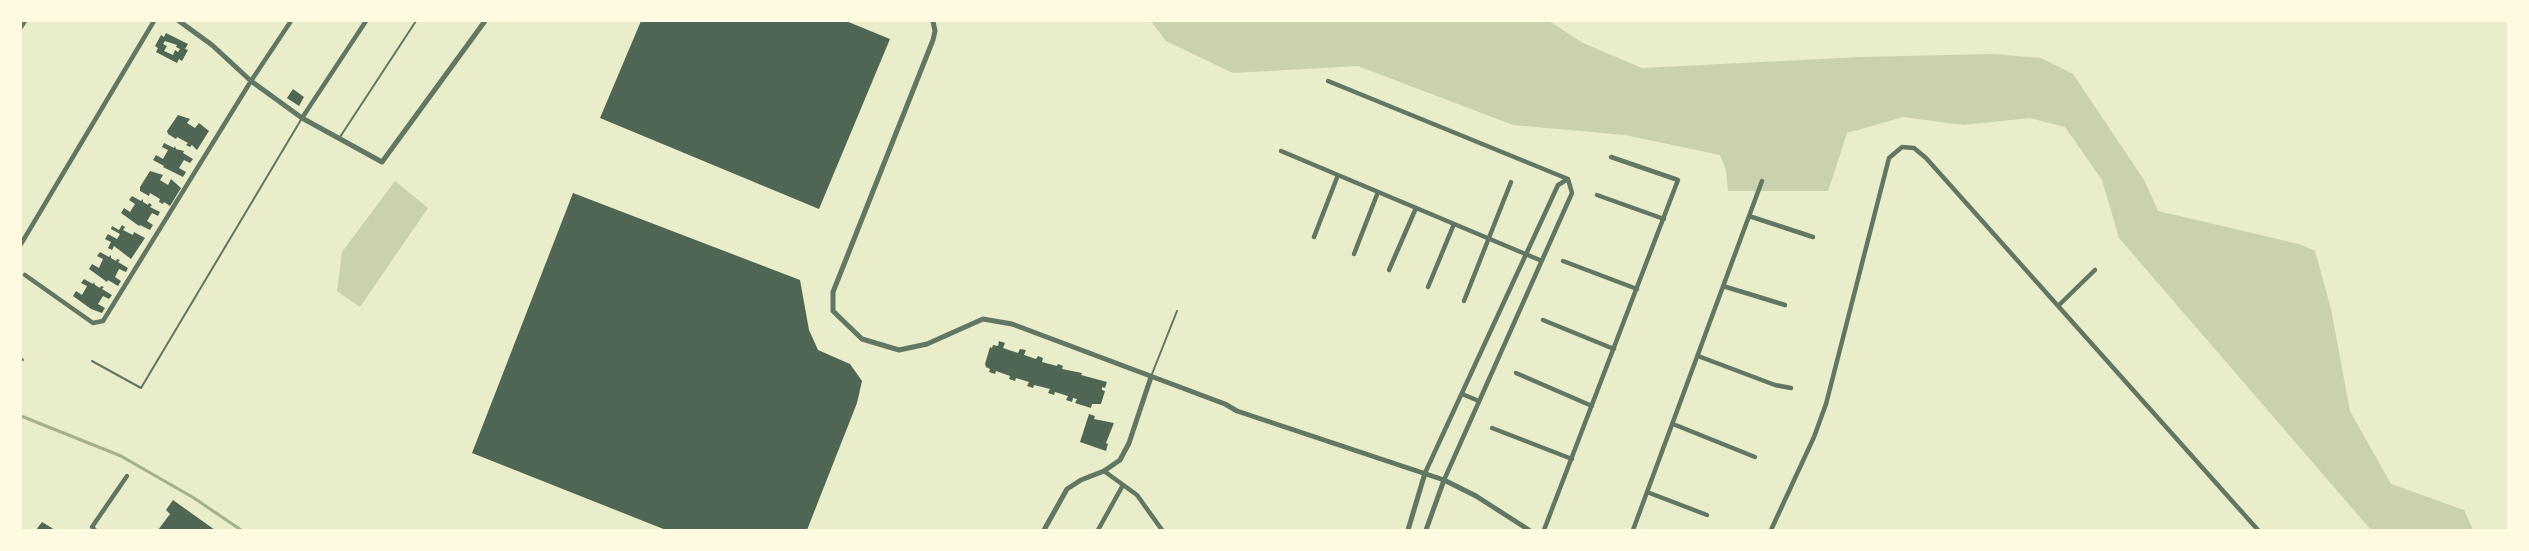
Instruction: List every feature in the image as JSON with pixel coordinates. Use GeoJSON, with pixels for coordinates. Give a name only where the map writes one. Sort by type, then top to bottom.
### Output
{"type":"FeatureCollection","features":[{"type":"Feature","properties":{"kind":"street"},"geometry":{"type":"LineString","coordinates":[[21,27],[25,21]]}},
{"type":"Feature","properties":{"kind":"street"},"geometry":{"type":"LineString","coordinates":[[21,244],[154,21]]}},
{"type":"Feature","properties":{"kind":"street"},"geometry":{"type":"LineString","coordinates":[[179,21],[212,45],[251,81],[302,118],[382,162],[485,21]]}},
{"type":"Feature","properties":{"kind":"street"},"geometry":{"type":"LineString","coordinates":[[25,275],[93,322],[103,321],[251,81],[291,21]]}},
{"type":"Feature","properties":{"kind":"street"},"geometry":{"type":"LineString","coordinates":[[302,118],[366,21]]}},
{"type":"Feature","properties":{"kind":"street"},"geometry":{"type":"LineString","coordinates":[[933,21],[935,31],[933,40],[833,292],[833,311],[862,339],[899,350],[927,344],[983,319],[1011,324],[1225,404],[1237,411],[1444,480],[1476,496],[1529,530]]}},
{"type":"Feature","properties":{"kind":"street"},"geometry":{"type":"LineString","coordinates":[[1328,81],[1569,179]]}},
{"type":"Feature","properties":{"kind":"street"},"geometry":{"type":"LineString","coordinates":[[1771,530],[1814,436],[1826,404],[1889,158],[1902,147],[1914,148],[1926,158],[2258,530]]}},
{"type":"Feature","properties":{"kind":"street"},"geometry":{"type":"LineString","coordinates":[[1281,151],[1542,261]]}},
{"type":"Feature","properties":{"kind":"street"},"geometry":{"type":"LineString","coordinates":[[1544,530],[1678,180],[1611,157]]}},
{"type":"Feature","properties":{"kind":"street"},"geometry":{"type":"LineString","coordinates":[[1314,237],[1338,175]]}},
{"type":"Feature","properties":{"kind":"street"},"geometry":{"type":"LineString","coordinates":[[1408,530],[1425,473],[1528,255],[1558,185],[1569,179]]}},
{"type":"Feature","properties":{"kind":"street"},"geometry":{"type":"LineString","coordinates":[[1426,530],[1444,480],[1572,193],[1569,179]]}},
{"type":"Feature","properties":{"kind":"street"},"geometry":{"type":"LineString","coordinates":[[1632,530],[1762,181]]}},
{"type":"Feature","properties":{"kind":"street"},"geometry":{"type":"LineString","coordinates":[[1464,301],[1511,182]]}},
{"type":"Feature","properties":{"kind":"street"},"geometry":{"type":"LineString","coordinates":[[1354,254],[1378,192]]}},
{"type":"Feature","properties":{"kind":"street"},"geometry":{"type":"LineString","coordinates":[[1598,195],[1664,219]]}},
{"type":"Feature","properties":{"kind":"street"},"geometry":{"type":"LineString","coordinates":[[1389,270],[1416,208]]}},
{"type":"Feature","properties":{"kind":"street"},"geometry":{"type":"LineString","coordinates":[[1749,216],[1813,237]]}},
{"type":"Feature","properties":{"kind":"street"},"geometry":{"type":"LineString","coordinates":[[1428,287],[1454,224]]}},
{"type":"Feature","properties":{"kind":"street"},"geometry":{"type":"LineString","coordinates":[[1563,261],[1637,288]]}},
{"type":"Feature","properties":{"kind":"street"},"geometry":{"type":"LineString","coordinates":[[2058,306],[2095,270]]}},
{"type":"Feature","properties":{"kind":"street"},"geometry":{"type":"LineString","coordinates":[[1723,286],[1785,305]]}},
{"type":"Feature","properties":{"kind":"street"},"geometry":{"type":"LineString","coordinates":[[1543,320],[1614,349]]}},
{"type":"Feature","properties":{"kind":"street"},"geometry":{"type":"LineString","coordinates":[[1698,356],[1775,385],[1791,388]]}},
{"type":"Feature","properties":{"kind":"street"},"geometry":{"type":"LineString","coordinates":[[1516,373],[1592,406]]}},
{"type":"Feature","properties":{"kind":"street"},"geometry":{"type":"LineString","coordinates":[[1044,530],[1067,489],[1081,480],[1104,471],[1120,460],[1127,447],[1151,377]]}},
{"type":"Feature","properties":{"kind":"street"},"geometry":{"type":"LineString","coordinates":[[1462,394],[1479,401]]}},
{"type":"Feature","properties":{"kind":"street"},"geometry":{"type":"LineString","coordinates":[[1673,424],[1755,457]]}},
{"type":"Feature","properties":{"kind":"street"},"geometry":{"type":"LineString","coordinates":[[1492,428],[1572,459]]}},
{"type":"Feature","properties":{"kind":"street"},"geometry":{"type":"LineString","coordinates":[[1104,471],[1137,495],[1162,530]]}},
{"type":"Feature","properties":{"kind":"street"},"geometry":{"type":"LineString","coordinates":[[95,530],[92,527],[127,476]]}},
{"type":"Feature","properties":{"kind":"street"},"geometry":{"type":"LineString","coordinates":[[1098,530],[1123,485]]}},
{"type":"Feature","properties":{"kind":"street"},"geometry":{"type":"LineString","coordinates":[[1647,492],[1707,515]]}},
{"type":"Feature","properties":{"kind":"lane"},"geometry":{"type":"LineString","coordinates":[[339,140],[416,21]]}},
{"type":"Feature","properties":{"kind":"lane"},"geometry":{"type":"LineString","coordinates":[[92,361],[141,388],[302,118]]}},
{"type":"Feature","properties":{"kind":"lane"},"geometry":{"type":"LineString","coordinates":[[1151,377],[1177,311]]}},
{"type":"Feature","properties":{"kind":"green space"},"geometry":{"type":"Polygon","coordinates":[[[1151,21],[1549,21],[1583,43],[1642,68],[1861,57],[1992,54],[2041,58],[2073,74],[2144,180],[2158,211],[2299,244],[2315,251],[2331,309],[2350,411],[2391,484],[2464,510],[2473,530],[2371,530],[2119,238],[2102,180],[2065,127],[2030,118],[1963,125],[1903,117],[1847,133],[1828,191],[1728,191],[1726,170],[1720,155],[1625,135],[1513,125],[1358,66],[1233,73],[1166,41],[1151,21]]]}},
{"type":"Feature","properties":{"kind":"green space"},"geometry":{"type":"Polygon","coordinates":[[[395,181],[428,208],[360,307],[337,291],[342,252],[395,181]]]}},
{"type":"Feature","properties":{"kind":"building"},"geometry":{"type":"Polygon","coordinates":[[[641,21],[846,21],[890,39],[819,209],[600,118],[641,21]]]}},
{"type":"Feature","properties":{"kind":"building"},"geometry":{"type":"Polygon","coordinates":[[[166,33],[188,44],[185,49],[188,50],[182,61],[179,59],[177,63],[156,52],[158,48],[155,46],[161,35],[164,37],[166,33]],[[165,41],[163,44],[167,46],[164,51],[173,55],[175,50],[178,52],[180,49],[176,47],[177,45],[165,41]]]}},
{"type":"Feature","properties":{"kind":"building"},"geometry":{"type":"Polygon","coordinates":[[[293,89],[304,97],[299,106],[287,98],[293,89]]]}},
{"type":"Feature","properties":{"kind":"building"},"geometry":{"type":"Polygon","coordinates":[[[178,115],[190,119],[187,123],[195,128],[199,123],[209,131],[197,150],[192,145],[190,147],[186,145],[188,143],[168,134],[167,131],[178,115]]]}},
{"type":"Feature","properties":{"kind":"building"},"geometry":{"type":"Polygon","coordinates":[[[164,143],[174,148],[175,146],[176,149],[184,151],[183,153],[193,159],[190,163],[184,160],[179,168],[186,172],[183,177],[153,160],[156,155],[163,159],[168,150],[162,147],[164,143]]]}},
{"type":"Feature","properties":{"kind":"building"},"geometry":{"type":"Polygon","coordinates":[[[150,171],[163,175],[160,180],[168,185],[171,179],[181,188],[170,206],[159,202],[160,199],[150,193],[149,196],[140,191],[150,171]]]}},
{"type":"Feature","properties":{"kind":"building"},"geometry":{"type":"Polygon","coordinates":[[[573,193],[800,280],[809,330],[818,350],[850,364],[862,381],[857,403],[807,530],[666,530],[472,453],[573,193]]]}},
{"type":"Feature","properties":{"kind":"building"},"geometry":{"type":"Polygon","coordinates":[[[132,196],[141,201],[143,199],[143,202],[148,205],[149,203],[152,205],[150,207],[160,212],[158,216],[152,213],[147,221],[153,225],[150,230],[139,226],[121,213],[124,208],[130,212],[135,204],[129,200],[132,196]]]}},
{"type":"Feature","properties":{"kind":"building"},"geometry":{"type":"Polygon","coordinates":[[[122,225],[125,227],[123,230],[133,235],[134,232],[145,238],[131,259],[114,246],[112,250],[108,248],[111,242],[105,239],[108,234],[117,239],[120,234],[111,229],[112,226],[119,230],[122,225]]]}},
{"type":"Feature","properties":{"kind":"building"},"geometry":{"type":"Polygon","coordinates":[[[100,252],[109,257],[111,255],[111,258],[116,261],[120,260],[118,262],[128,268],[126,272],[119,269],[115,277],[121,281],[118,286],[108,280],[107,282],[89,269],[92,264],[99,268],[103,259],[97,256],[100,252]]]}},
{"type":"Feature","properties":{"kind":"building"},"geometry":{"type":"Polygon","coordinates":[[[84,279],[93,284],[94,282],[100,288],[104,287],[102,289],[112,295],[109,299],[103,296],[98,304],[105,308],[102,313],[91,309],[73,296],[76,291],[82,295],[87,286],[81,283],[84,279]]]}},
{"type":"Feature","properties":{"kind":"building"},"geometry":{"type":"Polygon","coordinates":[[[999,341],[1005,343],[1003,348],[1018,353],[1020,349],[1026,350],[1024,355],[1036,359],[1038,356],[1043,358],[1042,362],[1057,366],[1058,364],[1063,366],[1062,369],[1107,382],[1105,388],[1102,387],[1105,391],[1101,404],[1092,404],[1091,408],[1075,403],[1077,399],[1073,398],[1072,402],[1066,400],[1068,396],[1055,392],[1054,395],[1048,393],[1050,389],[1034,385],[1033,388],[1027,386],[1029,382],[1016,378],[1015,381],[1009,379],[1010,376],[996,371],[995,374],[989,372],[990,369],[985,364],[990,347],[998,346],[999,341]]]}},
{"type":"Feature","properties":{"kind":"building"},"geometry":{"type":"Polygon","coordinates":[[[1089,414],[1095,416],[1094,419],[1114,423],[1106,443],[1108,444],[1106,451],[1080,442],[1089,414]]]}},
{"type":"Feature","properties":{"kind":"building"},"geometry":{"type":"Polygon","coordinates":[[[173,500],[215,530],[158,530],[170,514],[166,510],[173,500]]]}},
{"type":"Feature","properties":{"kind":"building"},"geometry":{"type":"Polygon","coordinates":[[[42,522],[55,530],[36,530],[42,522]]]}},
{"type":"Feature","properties":{"kind":"waterway"},"geometry":{"type":"LineString","coordinates":[[21,416],[121,456],[194,498],[241,530]]}}]}
